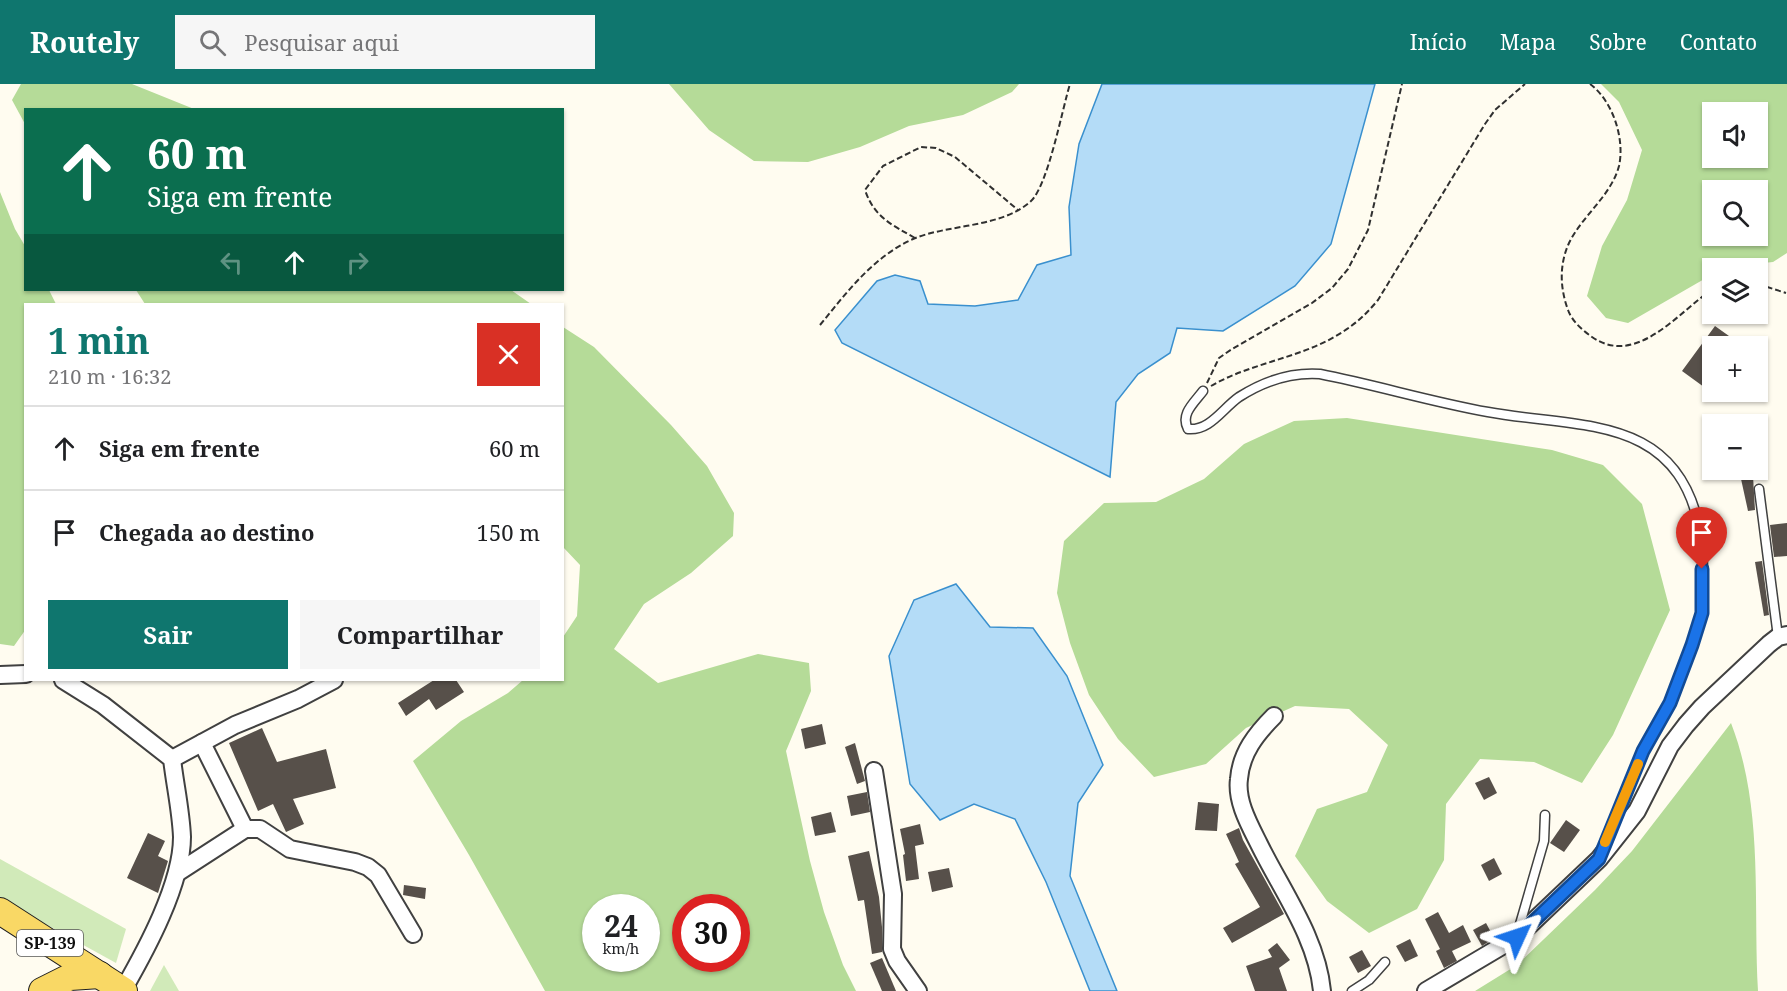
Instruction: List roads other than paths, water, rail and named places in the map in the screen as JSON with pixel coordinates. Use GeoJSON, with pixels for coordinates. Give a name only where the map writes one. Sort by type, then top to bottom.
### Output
{"type":"FeatureCollection","features":[{"type":"Feature","properties":{"kind":"main road","name":"SP-139"},"geometry":{"type":"LineString","coordinates":[[0,911],[124,991]]}},
{"type":"Feature","properties":{"kind":"main road","name":"SP-139"},"geometry":{"type":"LineString","coordinates":[[42,991],[70,977],[100,975]]}},
{"type":"Feature","properties":{"kind":"street"},"geometry":{"type":"LineString","coordinates":[[1426,991],[1517,937],[1599,859],[1637,811],[1659,766],[1686,725],[1702,706],[1783,636]]}},
{"type":"Feature","properties":{"kind":"street"},"geometry":{"type":"LineString","coordinates":[[0,675],[24,674]]}},
{"type":"Feature","properties":{"kind":"street"},"geometry":{"type":"LineString","coordinates":[[65,681],[103,705],[172,759],[182,836],[177,873],[148,944],[124,991]]}},
{"type":"Feature","properties":{"kind":"street"},"geometry":{"type":"LineString","coordinates":[[172,759],[235,725],[298,699],[332,681]]}},
{"type":"Feature","properties":{"kind":"street"},"geometry":{"type":"LineString","coordinates":[[1274,716],[1257,733],[1245,754],[1238,780],[1240,800],[1250,826],[1310,946],[1322,991]]}},
{"type":"Feature","properties":{"kind":"street"},"geometry":{"type":"LineString","coordinates":[[202,743],[245,829]]}},
{"type":"Feature","properties":{"kind":"street"},"geometry":{"type":"LineString","coordinates":[[874,771],[893,894],[892,949],[897,961],[918,991]]}},
{"type":"Feature","properties":{"kind":"street"},"geometry":{"type":"LineString","coordinates":[[177,873],[245,829],[265,831],[290,849],[355,862],[368,867],[378,875],[413,934]]}},
{"type":"Feature","properties":{"kind":"lane"},"geometry":{"type":"LineString","coordinates":[[1203,391],[1186,413],[1185,422],[1188,429],[1197,430],[1206,426],[1239,397],[1284,376],[1300,373],[1320,374],[1486,412],[1593,425],[1632,436],[1658,453],[1683,480],[1696,506],[1703,546],[1702,613],[1670,703],[1643,751],[1599,859]]}},
{"type":"Feature","properties":{"kind":"lane"},"geometry":{"type":"LineString","coordinates":[[1759,489],[1783,636]]}},
{"type":"Feature","properties":{"kind":"lane"},"geometry":{"type":"LineString","coordinates":[[1517,937],[1544,841],[1545,815]]}},
{"type":"Feature","properties":{"kind":"lane"},"geometry":{"type":"LineString","coordinates":[[1352,991],[1369,980],[1385,962]]}},
{"type":"Feature","properties":{"kind":"water"},"geometry":{"type":"Polygon","coordinates":[[[1102,84],[1375,84],[1331,244],[1295,286],[1223,331],[1177,328],[1170,353],[1138,374],[1116,402],[1110,477],[842,343],[835,330],[877,281],[895,275],[920,281],[928,304],[975,306],[1018,300],[1037,265],[1071,255],[1069,207],[1079,144],[1102,84]]]}},
{"type":"Feature","properties":{"kind":"water"},"geometry":{"type":"Polygon","coordinates":[[[956,584],[990,627],[1033,628],[1067,676],[1103,765],[1078,803],[1070,876],[1117,991],[1090,991],[1046,882],[1015,819],[974,804],[940,820],[910,784],[889,656],[914,600],[956,584]]]}}]}
